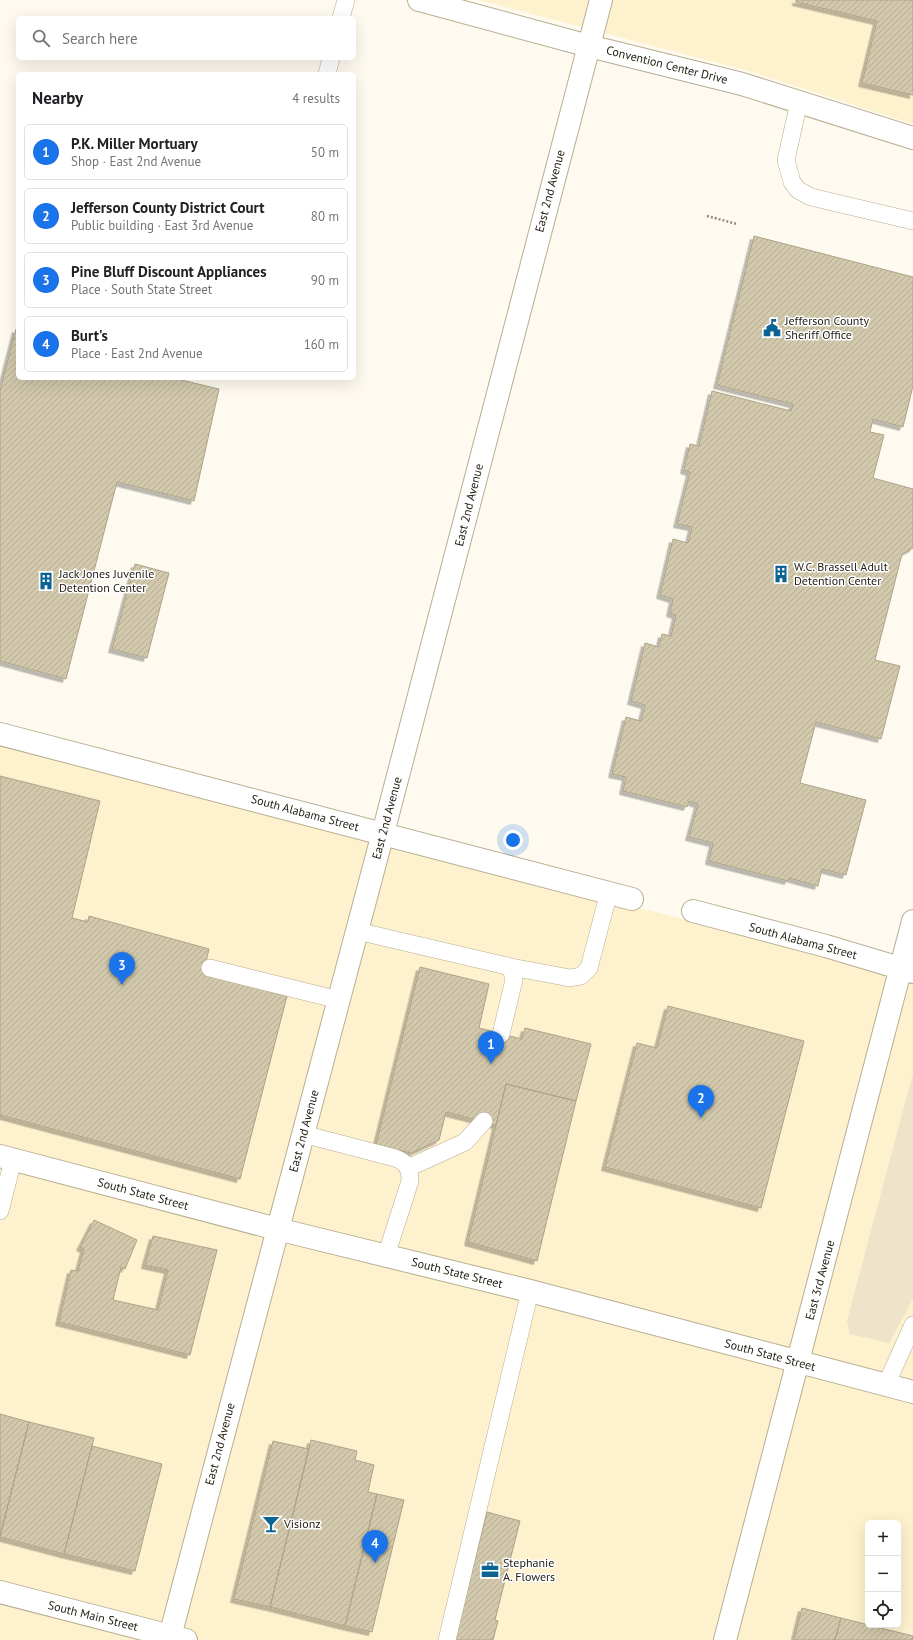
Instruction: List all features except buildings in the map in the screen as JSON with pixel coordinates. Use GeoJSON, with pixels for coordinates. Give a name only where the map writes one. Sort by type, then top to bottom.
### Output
{"type":"FeatureCollection","features":[{"type":"Feature","properties":{"kind":"street","name":"Convention Center Drive"},"geometry":{"type":"LineString","coordinates":[[419,0],[589,46],[742,84],[913,138]]}},
{"type":"Feature","properties":{"kind":"street","name":"East 2nd Avenue"},"geometry":{"type":"LineString","coordinates":[[175,1639],[277,1229],[383,834],[601,0]]}},
{"type":"Feature","properties":{"kind":"street","name":"South Alabama Street"},"geometry":{"type":"LineString","coordinates":[[0,734],[632,899]]}},
{"type":"Feature","properties":{"kind":"street","name":"South Alabama Street"},"geometry":{"type":"LineString","coordinates":[[693,911],[826,946],[907,971]]}},
{"type":"Feature","properties":{"kind":"street","name":"East 3rd Avenue"},"geometry":{"type":"LineString","coordinates":[[726,1640],[798,1362],[907,971],[913,921]]}},
{"type":"Feature","properties":{"kind":"street","name":"South State Street"},"geometry":{"type":"LineString","coordinates":[[7,1158],[277,1229],[530,1291],[913,1392]]}},
{"type":"Feature","properties":{"kind":"street","name":"South Main Street"},"geometry":{"type":"LineString","coordinates":[[0,1592],[175,1639]]}},
{"type":"Feature","properties":{"kind":"lane"},"geometry":{"type":"LineString","coordinates":[[342,16],[346,0]]}},
{"type":"Feature","properties":{"kind":"lane"},"geometry":{"type":"LineString","coordinates":[[328,72],[330,60]]}},
{"type":"Feature","properties":{"kind":"lane"},"geometry":{"type":"LineString","coordinates":[[799,102],[786,160],[792,182],[798,190],[812,197],[913,221]]}},
{"type":"Feature","properties":{"kind":"lane"},"geometry":{"type":"LineString","coordinates":[[357,932],[511,967],[570,978],[581,976],[589,968],[609,892]]}},
{"type":"Feature","properties":{"kind":"lane"},"geometry":{"type":"LineString","coordinates":[[501,1034],[514,980],[511,967]]}},
{"type":"Feature","properties":{"kind":"lane"},"geometry":{"type":"LineString","coordinates":[[210,968],[339,1000]]}},
{"type":"Feature","properties":{"kind":"lane"},"geometry":{"type":"LineString","coordinates":[[408,1168],[465,1142],[484,1121]]}},
{"type":"Feature","properties":{"kind":"lane"},"geometry":{"type":"LineString","coordinates":[[303,1134],[396,1158],[402,1160],[408,1168],[410,1172],[410,1181],[386,1256]]}},
{"type":"Feature","properties":{"kind":"lane"},"geometry":{"type":"LineString","coordinates":[[0,1211],[7,1158]]}},
{"type":"Feature","properties":{"kind":"lane"},"geometry":{"type":"LineString","coordinates":[[447,1640],[530,1291]]}},
{"type":"Feature","properties":{"kind":"lane"},"geometry":{"type":"LineString","coordinates":[[886,1385],[913,1325]]}},
{"type":"Feature","properties":{"kind":"path"},"geometry":{"type":"LineString","coordinates":[[707,216],[737,224]]}},
{"type":"Feature","properties":{"kind":"shaded area"},"geometry":{"type":"Polygon","coordinates":[[[479,0],[913,0],[913,124],[752,72],[479,0]]]}},
{"type":"Feature","properties":{"kind":"shaded area"},"geometry":{"type":"Polygon","coordinates":[[[0,744],[364,839],[902,974],[913,933],[913,1640],[0,1640],[0,744]]]}},
{"type":"Feature","properties":{"kind":"shaded area"},"geometry":{"type":"Polygon","coordinates":[[[913,1073],[913,1299],[889,1343],[850,1334],[847,1321],[913,1073]]]}},
{"type":"Feature","properties":{"kind":"place","name":"Jefferson County Sheriff Office"},"geometry":{"type":"Point","coordinates":[772,328]}},
{"type":"Feature","properties":{"kind":"place","name":"W.C. Brassell Adult Detention Center"},"geometry":{"type":"Point","coordinates":[781,574]}},
{"type":"Feature","properties":{"kind":"place","name":"Jack Jones Juvenile Detention Center"},"geometry":{"type":"Point","coordinates":[46,581]}},
{"type":"Feature","properties":{"kind":"place","name":"Pine Bluff Discount Appliances"},"geometry":{"type":"Point","coordinates":[122,985]}},
{"type":"Feature","properties":{"kind":"place","name":"P.K. Miller Mortuary"},"geometry":{"type":"Point","coordinates":[491,1064]}},
{"type":"Feature","properties":{"kind":"place","name":"Jefferson County District Court"},"geometry":{"type":"Point","coordinates":[701,1118]}},
{"type":"Feature","properties":{"kind":"place","name":"Visionz"},"geometry":{"type":"Point","coordinates":[271,1524]}},
{"type":"Feature","properties":{"kind":"place","name":"Burt's"},"geometry":{"type":"Point","coordinates":[375,1563]}},
{"type":"Feature","properties":{"kind":"place","name":"Stephanie A. Flowers"},"geometry":{"type":"Point","coordinates":[490,1570]}}]}
